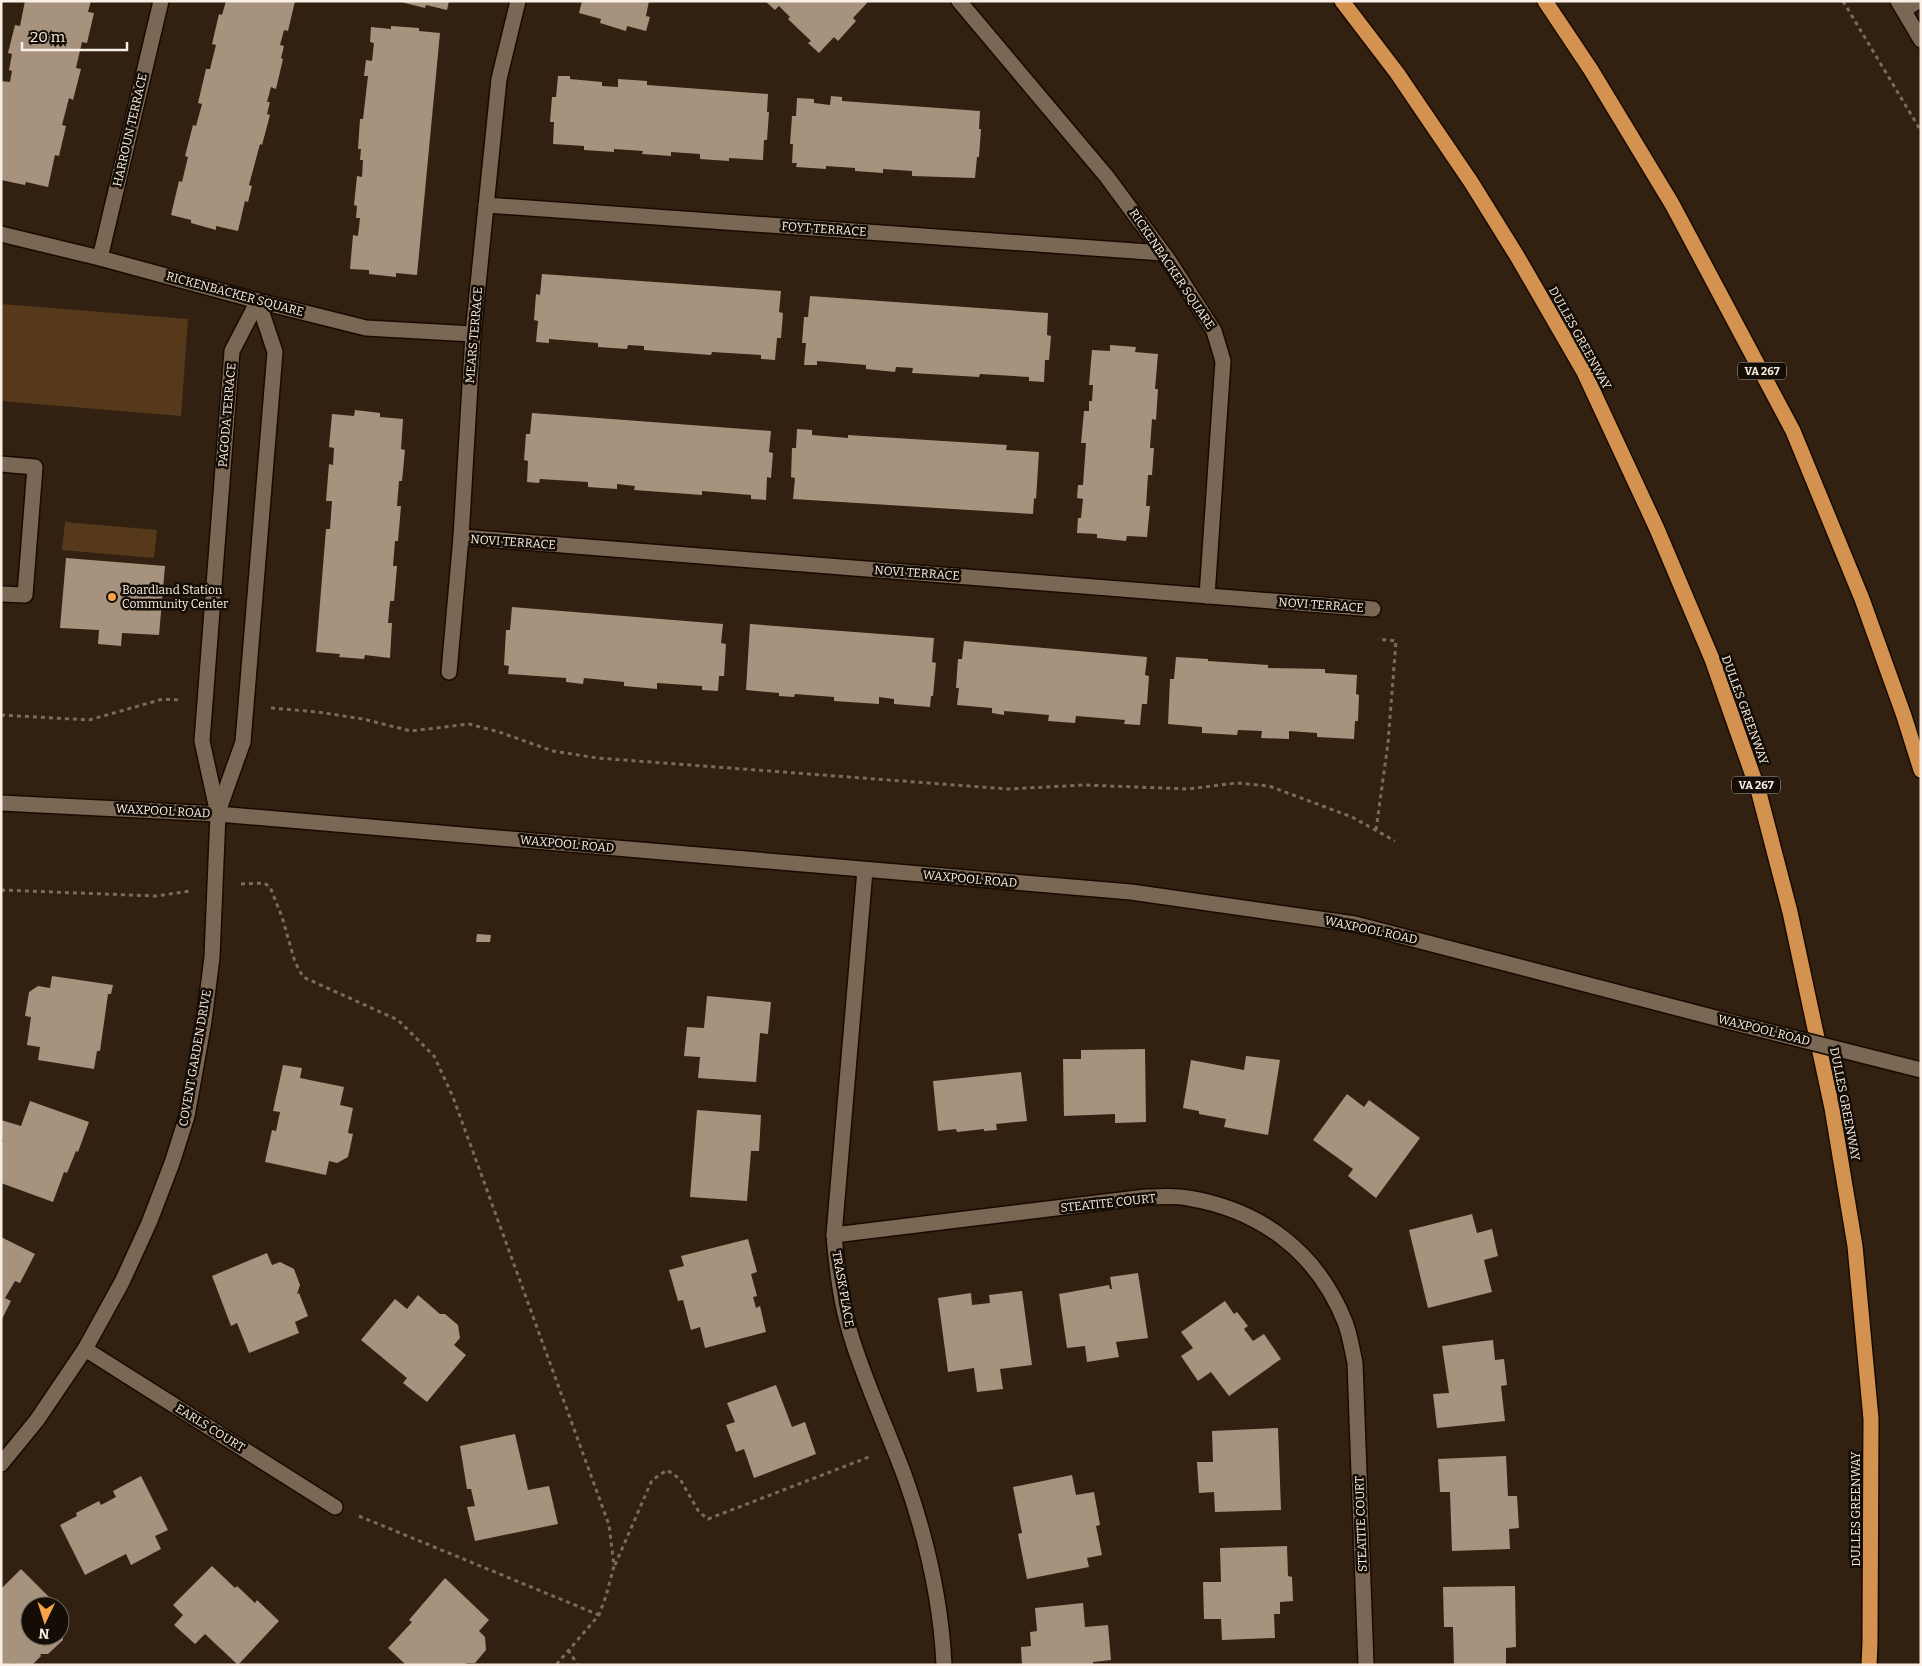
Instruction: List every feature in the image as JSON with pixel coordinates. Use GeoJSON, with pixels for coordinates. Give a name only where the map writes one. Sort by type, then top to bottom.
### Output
{"type":"FeatureCollection","features":[{"type":"Feature","properties":{"kind":"highway","name":"DULLES GREENWAY"},"geometry":{"type":"LineString","coordinates":[[1342,1],[1396,73],[1471,182],[1517,256],[1584,372],[1657,529],[1712,659],[1759,793],[1790,912],[1832,1108],[1855,1246],[1871,1419],[1869,1665]]}},
{"type":"Feature","properties":{"kind":"highway","name":"VA 267"},"geometry":{"type":"LineString","coordinates":[[1545,1],[1591,70],[1672,204],[1793,431],[1862,599],[1904,716],[1921,770]]}},
{"type":"Feature","properties":{"kind":"street","name":"HARROUN TERRACE"},"geometry":{"type":"LineString","coordinates":[[100,258],[161,1]]}},
{"type":"Feature","properties":{"kind":"street","name":"MEARS TERRACE"},"geometry":{"type":"LineString","coordinates":[[449,672],[461,537],[472,334],[499,79],[518,1]]}},
{"type":"Feature","properties":{"kind":"street","name":"RICKENBACKER SQUARE"},"geometry":{"type":"LineString","coordinates":[[959,1],[1107,177],[1163,253],[1214,331],[1223,360],[1207,596]]}},
{"type":"Feature","properties":{"kind":"street"},"geometry":{"type":"LineString","coordinates":[[1918,1],[1901,6],[1921,40]]}},
{"type":"Feature","properties":{"kind":"street","name":"FOYT TERRACE"},"geometry":{"type":"LineString","coordinates":[[486,205],[1163,253]]}},
{"type":"Feature","properties":{"kind":"street","name":"RICKENBACKER SQUARE"},"geometry":{"type":"LineString","coordinates":[[1,234],[366,328],[472,334]]}},
{"type":"Feature","properties":{"kind":"street"},"geometry":{"type":"LineString","coordinates":[[218,814],[243,742],[275,352],[258,301]]}},
{"type":"Feature","properties":{"kind":"street","name":"PAGODA TERRACE"},"geometry":{"type":"LineString","coordinates":[[218,814],[202,741],[204,703],[232,351],[258,301]]}},
{"type":"Feature","properties":{"kind":"street"},"geometry":{"type":"LineString","coordinates":[[1,464],[36,467],[25,595],[1,594]]}},
{"type":"Feature","properties":{"kind":"street","name":"NOVI TERRACE"},"geometry":{"type":"LineString","coordinates":[[461,537],[1373,609]]}},
{"type":"Feature","properties":{"kind":"street","name":"WAXPOOL ROAD"},"geometry":{"type":"LineString","coordinates":[[1,802],[218,814],[1131,892],[1355,924],[1921,1070]]}},
{"type":"Feature","properties":{"kind":"street","name":"COVENT GARDEN DRIVE"},"geometry":{"type":"LineString","coordinates":[[1,1464],[37,1420],[85,1349],[122,1282],[149,1223],[187,1116],[204,1022],[212,957],[218,814]]}},
{"type":"Feature","properties":{"kind":"street","name":"TRASK PLACE"},"geometry":{"type":"LineString","coordinates":[[865,870],[834,1235],[837,1274],[852,1338],[906,1482],[930,1561],[943,1635],[944,1665]]}},
{"type":"Feature","properties":{"kind":"street","name":"STEATITE COURT"},"geometry":{"type":"LineString","coordinates":[[834,1235],[1146,1197],[1186,1197],[1228,1207],[1267,1226],[1298,1250],[1327,1285],[1345,1323],[1355,1363],[1366,1665]]}},
{"type":"Feature","properties":{"kind":"street","name":"EARLS COURT"},"geometry":{"type":"LineString","coordinates":[[85,1349],[335,1507]]}},
{"type":"Feature","properties":{"kind":"path"},"geometry":{"type":"LineString","coordinates":[[1842,1],[1921,131]]}},
{"type":"Feature","properties":{"kind":"path"},"geometry":{"type":"LineString","coordinates":[[1376,830],[1388,743],[1396,641],[1378,639]]}},
{"type":"Feature","properties":{"kind":"path"},"geometry":{"type":"LineString","coordinates":[[1,715],[89,720],[163,699],[204,703]]}},
{"type":"Feature","properties":{"kind":"path"},"geometry":{"type":"LineString","coordinates":[[246,706],[318,712],[363,719],[411,731],[469,724],[499,732],[553,751],[597,758],[1008,789],[1084,785],[1188,789],[1237,783],[1269,786],[1352,817],[1394,840]]}},
{"type":"Feature","properties":{"kind":"path"},"geometry":{"type":"LineString","coordinates":[[1,890],[156,896],[216,886],[264,883],[270,887],[282,917],[295,962],[303,977],[398,1020],[434,1056],[453,1098],[609,1525],[614,1566]]}},
{"type":"Feature","properties":{"kind":"path"},"geometry":{"type":"LineString","coordinates":[[556,1665],[599,1615],[614,1566],[652,1480],[667,1470],[680,1480],[699,1512],[708,1519],[893,1448]]}},
{"type":"Feature","properties":{"kind":"path"},"geometry":{"type":"LineString","coordinates":[[335,1507],[599,1615]]}},
{"type":"Feature","properties":{"kind":"path"},"geometry":{"type":"LineString","coordinates":[[568,1650],[578,1665]]}},
{"type":"Feature","properties":{"kind":"shaded area"},"geometry":{"type":"Polygon","coordinates":[[[1,304],[188,319],[181,416],[1,401],[1,304]]]}},
{"type":"Feature","properties":{"kind":"shaded area"},"geometry":{"type":"Polygon","coordinates":[[[65,522],[157,530],[154,558],[62,550],[65,522]]]}},
{"type":"Feature","properties":{"kind":"building"},"geometry":{"type":"Polygon","coordinates":[[[25,1],[91,1],[88,12],[94,13],[87,43],[82,42],[76,68],[81,69],[73,100],[69,98],[62,125],[66,126],[59,156],[55,155],[48,187],[26,182],[25,185],[1,180],[1,81],[10,82],[12,71],[9,70],[12,54],[8,53],[15,25],[20,26],[25,1]]]}},
{"type":"Feature","properties":{"kind":"building"},"geometry":{"type":"Polygon","coordinates":[[[226,1],[295,1],[288,31],[284,30],[280,45],[284,46],[281,58],[283,59],[276,89],[271,87],[267,102],[270,102],[267,114],[270,115],[249,185],[252,186],[248,202],[245,201],[238,231],[216,226],[216,230],[191,223],[191,220],[171,215],[179,181],[182,182],[188,157],[185,156],[193,125],[196,126],[202,104],[198,103],[206,69],[210,69],[216,45],[212,44],[219,14],[222,15],[226,1]]]}},
{"type":"Feature","properties":{"kind":"building"},"geometry":{"type":"Polygon","coordinates":[[[397,1],[449,1],[447,10],[426,5],[425,8],[397,1]]]}},
{"type":"Feature","properties":{"kind":"building"},"geometry":{"type":"Polygon","coordinates":[[[582,1],[649,1],[646,16],[650,17],[646,31],[627,26],[626,31],[600,23],[601,19],[579,13],[582,1]]]}},
{"type":"Feature","properties":{"kind":"building"},"geometry":{"type":"Polygon","coordinates":[[[765,1],[865,1],[867,3],[853,18],[856,21],[838,41],[834,37],[819,53],[808,43],[811,41],[788,19],[790,17],[779,6],[775,10],[765,1]]]}},
{"type":"Feature","properties":{"kind":"building"},"geometry":{"type":"Polygon","coordinates":[[[391,26],[419,28],[419,31],[440,33],[417,275],[396,273],[396,277],[369,274],[369,270],[350,269],[353,235],[358,236],[360,218],[356,218],[357,206],[354,205],[357,176],[362,177],[363,160],[360,160],[361,149],[358,149],[360,119],[363,119],[368,76],[364,76],[366,60],[372,61],[374,43],[370,42],[371,27],[391,29],[391,26]]]}},
{"type":"Feature","properties":{"kind":"building"},"geometry":{"type":"Polygon","coordinates":[[[558,76],[570,76],[570,79],[602,82],[602,86],[618,87],[618,79],[647,81],[647,85],[768,94],[767,140],[764,140],[763,160],[729,158],[729,161],[700,159],[700,154],[671,152],[671,156],[642,154],[643,151],[614,149],[614,152],[584,150],[584,146],[553,144],[554,122],[550,122],[552,97],[556,97],[558,76]]]}},
{"type":"Feature","properties":{"kind":"building"},"geometry":{"type":"Polygon","coordinates":[[[831,96],[842,97],[842,101],[980,111],[979,157],[977,157],[975,178],[912,176],[912,171],[883,169],[883,173],[855,171],[855,168],[826,166],[826,169],[796,167],[797,163],[792,163],[793,144],[790,144],[792,116],[796,116],[797,98],[814,99],[814,103],[830,105],[831,96]]]}},
{"type":"Feature","properties":{"kind":"building"},"geometry":{"type":"Polygon","coordinates":[[[542,274],[781,291],[779,312],[783,313],[781,338],[777,338],[775,360],[761,359],[761,355],[712,352],[711,355],[644,350],[644,346],[628,345],[627,349],[598,347],[598,343],[549,339],[549,343],[536,342],[538,321],[534,320],[536,294],[540,295],[542,274]]]}},
{"type":"Feature","properties":{"kind":"building"},"geometry":{"type":"Polygon","coordinates":[[[810,296],[1048,313],[1047,335],[1051,336],[1049,360],[1045,360],[1044,382],[1029,381],[1029,377],[980,374],[979,377],[912,373],[913,368],[896,367],[895,372],[866,369],[866,365],[817,361],[817,365],[804,365],[806,343],[802,343],[804,317],[808,317],[810,296]]]}},
{"type":"Feature","properties":{"kind":"building"},"geometry":{"type":"Polygon","coordinates":[[[1110,345],[1136,347],[1135,352],[1158,354],[1155,389],[1158,389],[1156,420],[1152,419],[1150,448],[1154,448],[1152,475],[1148,475],[1146,506],[1150,506],[1147,537],[1127,536],[1126,541],[1097,538],[1097,534],[1077,533],[1078,518],[1081,518],[1083,499],[1077,498],[1078,485],[1083,485],[1086,443],[1081,443],[1084,411],[1089,411],[1089,401],[1092,401],[1093,385],[1089,385],[1092,350],[1110,351],[1110,345]]]}},
{"type":"Feature","properties":{"kind":"building"},"geometry":{"type":"Polygon","coordinates":[[[355,410],[380,413],[380,417],[403,419],[401,449],[405,450],[402,481],[399,481],[397,506],[401,506],[398,541],[395,541],[393,566],[397,566],[394,601],[390,601],[388,623],[392,623],[390,658],[365,655],[364,659],[339,657],[340,654],[316,652],[326,529],[330,529],[332,501],[326,501],[329,464],[333,465],[334,448],[329,447],[332,414],[354,416],[355,410]]]}},
{"type":"Feature","properties":{"kind":"building"},"geometry":{"type":"Polygon","coordinates":[[[532,413],[771,431],[769,452],[773,453],[771,478],[767,477],[766,500],[751,499],[751,495],[702,491],[702,495],[634,490],[635,486],[617,484],[617,489],[588,487],[588,482],[540,479],[539,483],[527,482],[528,461],[524,460],[526,434],[530,434],[532,413]]]}},
{"type":"Feature","properties":{"kind":"building"},"geometry":{"type":"Polygon","coordinates":[[[797,429],[812,430],[812,435],[848,438],[848,435],[1007,445],[1006,450],[1039,452],[1036,499],[1034,498],[1033,514],[793,499],[795,478],[791,477],[792,448],[796,448],[797,429]]]}},
{"type":"Feature","properties":{"kind":"building","name":"Boardland Station Community Center"},"geometry":{"type":"Polygon","coordinates":[[[66,558],[165,566],[159,635],[122,633],[121,646],[98,644],[99,630],[60,628],[66,558]]]}},
{"type":"Feature","properties":{"kind":"building"},"geometry":{"type":"Polygon","coordinates":[[[512,607],[723,624],[721,643],[726,644],[724,676],[719,676],[718,691],[702,690],[702,686],[657,683],[657,689],[624,686],[624,682],[584,678],[583,684],[566,682],[566,678],[508,674],[509,666],[504,665],[506,630],[510,630],[512,607]]]}},
{"type":"Feature","properties":{"kind":"building"},"geometry":{"type":"Polygon","coordinates":[[[750,624],[934,638],[932,662],[936,663],[930,707],[894,704],[894,699],[879,697],[879,704],[834,701],[834,697],[795,694],[794,697],[779,696],[779,693],[746,690],[750,624]]]}},
{"type":"Feature","properties":{"kind":"building"},"geometry":{"type":"Polygon","coordinates":[[[964,641],[1147,657],[1145,675],[1149,676],[1147,704],[1142,704],[1140,725],[1124,724],[1125,720],[1076,716],[1075,723],[1048,721],[1049,715],[1004,711],[1004,715],[992,713],[992,708],[957,705],[959,688],[956,688],[958,659],[962,659],[964,641]]]}},
{"type":"Feature","properties":{"kind":"building"},"geometry":{"type":"Polygon","coordinates":[[[1176,657],[1268,665],[1268,668],[1325,669],[1325,673],[1357,675],[1356,694],[1359,695],[1358,721],[1355,721],[1354,739],[1317,737],[1317,733],[1289,731],[1289,739],[1261,738],[1262,731],[1238,730],[1237,735],[1202,733],[1202,727],[1168,724],[1170,679],[1174,679],[1176,657]]]}},
{"type":"Feature","properties":{"kind":"building"},"geometry":{"type":"Polygon","coordinates":[[[477,934],[491,935],[490,942],[476,942],[477,934]]]}},
{"type":"Feature","properties":{"kind":"building"},"geometry":{"type":"Polygon","coordinates":[[[52,976],[113,985],[111,994],[108,994],[100,1051],[97,1051],[94,1069],[38,1060],[40,1047],[27,1045],[31,1017],[25,1016],[29,992],[38,986],[50,988],[52,976]]]}},
{"type":"Feature","properties":{"kind":"building"},"geometry":{"type":"Polygon","coordinates":[[[707,996],[771,1002],[768,1034],[760,1033],[756,1082],[698,1078],[700,1057],[684,1056],[687,1027],[704,1028],[707,996]]]}},
{"type":"Feature","properties":{"kind":"building"},"geometry":{"type":"Polygon","coordinates":[[[1145,1049],[1146,1122],[1115,1123],[1115,1114],[1064,1116],[1063,1059],[1081,1059],[1081,1050],[1145,1049]]]}},
{"type":"Feature","properties":{"kind":"building"},"geometry":{"type":"Polygon","coordinates":[[[1246,1056],[1280,1060],[1268,1135],[1224,1127],[1226,1119],[1199,1114],[1199,1111],[1183,1108],[1191,1060],[1244,1070],[1246,1056]]]}},
{"type":"Feature","properties":{"kind":"building"},"geometry":{"type":"Polygon","coordinates":[[[283,1065],[302,1068],[300,1078],[344,1087],[340,1105],[353,1108],[348,1133],[353,1134],[348,1157],[337,1163],[329,1161],[326,1175],[265,1162],[272,1130],[276,1131],[280,1112],[273,1111],[283,1065]]]}},
{"type":"Feature","properties":{"kind":"building"},"geometry":{"type":"Polygon","coordinates":[[[1021,1072],[1027,1121],[996,1124],[997,1130],[984,1131],[984,1129],[957,1132],[956,1129],[938,1131],[933,1081],[1021,1072]]]}},
{"type":"Feature","properties":{"kind":"building"},"geometry":{"type":"Polygon","coordinates":[[[1347,1094],[1364,1107],[1369,1100],[1420,1138],[1376,1198],[1348,1176],[1353,1169],[1313,1140],[1347,1094]]]}},
{"type":"Feature","properties":{"kind":"building"},"geometry":{"type":"Polygon","coordinates":[[[30,1101],[89,1122],[78,1152],[76,1151],[67,1173],[64,1172],[53,1202],[1,1183],[1,1146],[3,1140],[1,1140],[1,1120],[21,1126],[30,1101]]]}},
{"type":"Feature","properties":{"kind":"building"},"geometry":{"type":"Polygon","coordinates":[[[697,1110],[761,1115],[759,1151],[751,1151],[747,1201],[690,1197],[697,1110]]]}},
{"type":"Feature","properties":{"kind":"building"},"geometry":{"type":"Polygon","coordinates":[[[1472,1214],[1477,1233],[1492,1229],[1498,1256],[1484,1260],[1492,1292],[1428,1308],[1409,1230],[1472,1214]]]}},
{"type":"Feature","properties":{"kind":"building"},"geometry":{"type":"Polygon","coordinates":[[[1,1237],[35,1254],[20,1283],[15,1281],[5,1298],[11,1301],[1,1321],[1,1237]]]}},
{"type":"Feature","properties":{"kind":"building"},"geometry":{"type":"Polygon","coordinates":[[[748,1239],[757,1272],[751,1274],[757,1296],[753,1297],[756,1308],[760,1306],[766,1332],[705,1348],[700,1327],[691,1330],[683,1300],[678,1301],[669,1270],[684,1266],[681,1256],[748,1239]]]}},
{"type":"Feature","properties":{"kind":"building"},"geometry":{"type":"Polygon","coordinates":[[[267,1253],[272,1265],[280,1262],[294,1269],[300,1285],[297,1294],[299,1293],[308,1316],[295,1322],[299,1333],[249,1353],[237,1323],[231,1326],[212,1276],[267,1253]]]}},
{"type":"Feature","properties":{"kind":"building"},"geometry":{"type":"Polygon","coordinates":[[[1138,1273],[1148,1338],[1116,1342],[1119,1357],[1087,1362],[1085,1346],[1067,1348],[1059,1294],[1109,1285],[1110,1289],[1112,1289],[1110,1277],[1138,1273]]]}},
{"type":"Feature","properties":{"kind":"building"},"geometry":{"type":"Polygon","coordinates":[[[1022,1291],[1032,1365],[1000,1369],[1003,1389],[977,1392],[974,1368],[948,1372],[938,1298],[971,1293],[972,1305],[990,1303],[989,1295],[1022,1291]]]}},
{"type":"Feature","properties":{"kind":"building"},"geometry":{"type":"Polygon","coordinates":[[[418,1295],[440,1314],[445,1314],[458,1325],[460,1338],[454,1345],[466,1355],[427,1402],[403,1383],[407,1378],[361,1340],[395,1299],[407,1309],[418,1295]]]}},
{"type":"Feature","properties":{"kind":"building"},"geometry":{"type":"Polygon","coordinates":[[[1225,1301],[1234,1314],[1237,1312],[1248,1326],[1244,1329],[1253,1341],[1264,1334],[1281,1359],[1229,1396],[1211,1372],[1198,1381],[1181,1356],[1193,1348],[1181,1332],[1225,1301]]]}},
{"type":"Feature","properties":{"kind":"building"},"geometry":{"type":"Polygon","coordinates":[[[1493,1340],[1495,1360],[1504,1359],[1507,1385],[1501,1386],[1505,1421],[1437,1428],[1433,1394],[1449,1393],[1442,1346],[1493,1340]]]}},
{"type":"Feature","properties":{"kind":"building"},"geometry":{"type":"Polygon","coordinates":[[[776,1385],[792,1427],[805,1422],[816,1454],[754,1478],[744,1449],[736,1452],[726,1425],[735,1422],[727,1403],[776,1385]]]}},
{"type":"Feature","properties":{"kind":"building"},"geometry":{"type":"Polygon","coordinates":[[[1278,1428],[1281,1510],[1215,1512],[1214,1492],[1199,1493],[1197,1462],[1213,1462],[1212,1431],[1278,1428]]]}},
{"type":"Feature","properties":{"kind":"building"},"geometry":{"type":"Polygon","coordinates":[[[515,1434],[528,1490],[549,1486],[558,1524],[475,1541],[467,1507],[475,1506],[471,1489],[467,1489],[460,1446],[515,1434]]]}},
{"type":"Feature","properties":{"kind":"building"},"geometry":{"type":"Polygon","coordinates":[[[1506,1456],[1508,1496],[1517,1496],[1519,1528],[1509,1529],[1510,1549],[1452,1551],[1450,1492],[1440,1492],[1438,1459],[1506,1456]]]}},
{"type":"Feature","properties":{"kind":"building"},"geometry":{"type":"Polygon","coordinates":[[[1072,1475],[1076,1495],[1094,1492],[1100,1525],[1096,1526],[1102,1555],[1087,1558],[1089,1567],[1027,1579],[1018,1534],[1022,1533],[1013,1487],[1072,1475]]]}},
{"type":"Feature","properties":{"kind":"building"},"geometry":{"type":"Polygon","coordinates":[[[141,1476],[168,1530],[155,1536],[161,1549],[131,1565],[126,1554],[85,1575],[60,1525],[77,1516],[76,1513],[99,1501],[101,1505],[116,1497],[113,1491],[141,1476]]]}},
{"type":"Feature","properties":{"kind":"building"},"geometry":{"type":"Polygon","coordinates":[[[1287,1546],[1288,1576],[1292,1577],[1293,1601],[1280,1602],[1280,1614],[1274,1614],[1275,1638],[1222,1640],[1221,1619],[1204,1619],[1203,1582],[1221,1582],[1220,1548],[1287,1546]]]}},
{"type":"Feature","properties":{"kind":"building"},"geometry":{"type":"Polygon","coordinates":[[[212,1566],[235,1588],[237,1586],[255,1603],[257,1600],[279,1621],[238,1665],[205,1634],[195,1644],[174,1625],[183,1615],[173,1605],[212,1566]]]}},
{"type":"Feature","properties":{"kind":"building"},"geometry":{"type":"Polygon","coordinates":[[[21,1569],[48,1596],[20,1596],[20,1646],[57,1646],[48,1654],[40,1654],[41,1656],[32,1665],[15,1665],[14,1663],[12,1665],[1,1665],[1,1589],[21,1569]]]}},
{"type":"Feature","properties":{"kind":"building"},"geometry":{"type":"Polygon","coordinates":[[[445,1578],[489,1620],[479,1631],[485,1637],[486,1650],[475,1663],[466,1663],[465,1665],[406,1665],[388,1648],[412,1622],[409,1620],[445,1578]]]}},
{"type":"Feature","properties":{"kind":"building"},"geometry":{"type":"Polygon","coordinates":[[[1515,1586],[1516,1647],[1506,1648],[1506,1665],[1454,1665],[1453,1627],[1444,1627],[1443,1587],[1515,1586]]]}},
{"type":"Feature","properties":{"kind":"building"},"geometry":{"type":"Polygon","coordinates":[[[1083,1603],[1085,1627],[1108,1625],[1111,1660],[1093,1662],[1093,1665],[1022,1665],[1021,1647],[1031,1646],[1030,1632],[1037,1631],[1035,1608],[1083,1603]]]}},
{"type":"Feature","properties":{"kind":"place","name":"Boardland Station Community Center"},"geometry":{"type":"Point","coordinates":[112,597]}}]}
